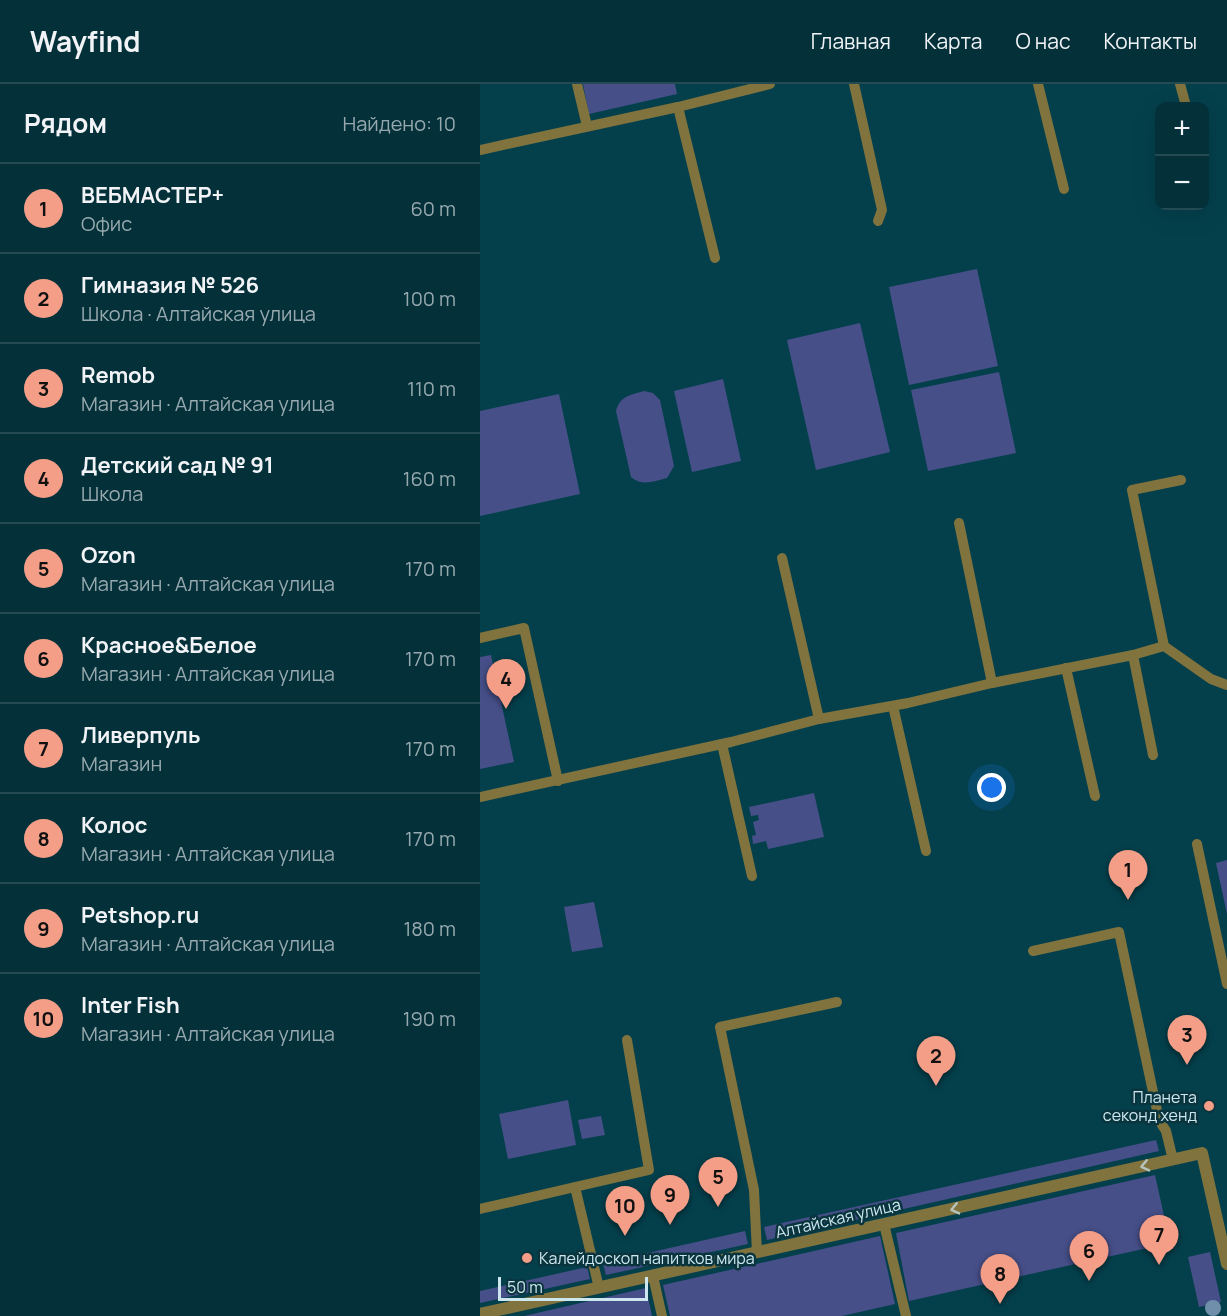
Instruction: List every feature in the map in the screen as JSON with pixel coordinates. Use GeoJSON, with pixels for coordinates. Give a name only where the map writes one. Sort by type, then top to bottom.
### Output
{"type":"FeatureCollection","features":[{"type":"Feature","properties":{"kind":"street","name":"Алтайская улица"},"geometry":{"type":"LineString","coordinates":[[480,1314],[1202,1154],[1227,1264]]}},
{"type":"Feature","properties":{"kind":"lane"},"geometry":{"type":"LineString","coordinates":[[577,84],[587,126]]}},
{"type":"Feature","properties":{"kind":"lane"},"geometry":{"type":"LineString","coordinates":[[480,150],[678,107],[751,86],[770,84]]}},
{"type":"Feature","properties":{"kind":"lane"},"geometry":{"type":"LineString","coordinates":[[854,84],[882,210],[878,221]]}},
{"type":"Feature","properties":{"kind":"lane"},"geometry":{"type":"LineString","coordinates":[[1038,84],[1064,189]]}},
{"type":"Feature","properties":{"kind":"lane"},"geometry":{"type":"LineString","coordinates":[[1180,84],[1185,102]]}},
{"type":"Feature","properties":{"kind":"lane"},"geometry":{"type":"LineString","coordinates":[[678,107],[715,258]]}},
{"type":"Feature","properties":{"kind":"lane"},"geometry":{"type":"LineString","coordinates":[[1181,480],[1132,490],[1164,646],[1211,679],[1227,685]]}},
{"type":"Feature","properties":{"kind":"lane"},"geometry":{"type":"LineString","coordinates":[[959,523],[992,683]]}},
{"type":"Feature","properties":{"kind":"lane"},"geometry":{"type":"LineString","coordinates":[[782,558],[819,719]]}},
{"type":"Feature","properties":{"kind":"lane"},"geometry":{"type":"LineString","coordinates":[[480,638],[524,628],[558,781]]}},
{"type":"Feature","properties":{"kind":"lane"},"geometry":{"type":"LineString","coordinates":[[480,798],[722,744],[819,719],[893,706],[992,683],[1133,655],[1164,646]]}},
{"type":"Feature","properties":{"kind":"lane"},"geometry":{"type":"LineString","coordinates":[[1133,655],[1153,755]]}},
{"type":"Feature","properties":{"kind":"lane"},"geometry":{"type":"LineString","coordinates":[[1066,668],[1095,796]]}},
{"type":"Feature","properties":{"kind":"lane"},"geometry":{"type":"LineString","coordinates":[[893,706],[926,851]]}},
{"type":"Feature","properties":{"kind":"lane"},"geometry":{"type":"LineString","coordinates":[[722,744],[752,876]]}},
{"type":"Feature","properties":{"kind":"lane"},"geometry":{"type":"LineString","coordinates":[[1197,844],[1227,984]]}},
{"type":"Feature","properties":{"kind":"lane"},"geometry":{"type":"LineString","coordinates":[[1032,951],[1119,933],[1159,1120],[1166,1131],[1173,1160]]}},
{"type":"Feature","properties":{"kind":"lane"},"geometry":{"type":"LineString","coordinates":[[757,1253],[754,1190],[720,1027],[837,1002]]}},
{"type":"Feature","properties":{"kind":"lane"},"geometry":{"type":"LineString","coordinates":[[480,1209],[649,1170],[627,1040]]}},
{"type":"Feature","properties":{"kind":"lane"},"geometry":{"type":"LineString","coordinates":[[575,1186],[599,1288]]}},
{"type":"Feature","properties":{"kind":"lane"},"geometry":{"type":"LineString","coordinates":[[884,1224],[906,1316]]}},
{"type":"Feature","properties":{"kind":"lane"},"geometry":{"type":"LineString","coordinates":[[653,1276],[662,1316]]}},
{"type":"Feature","properties":{"kind":"shaded area"},"geometry":{"type":"Polygon","coordinates":[[[583,84],[675,84],[677,94],[589,114],[583,84]]]}},
{"type":"Feature","properties":{"kind":"shaded area"},"geometry":{"type":"Polygon","coordinates":[[[977,269],[998,366],[909,385],[889,287],[977,269]]]}},
{"type":"Feature","properties":{"kind":"shaded area"},"geometry":{"type":"Polygon","coordinates":[[[860,323],[890,452],[816,470],[787,340],[860,323]]]}},
{"type":"Feature","properties":{"kind":"shaded area"},"geometry":{"type":"Polygon","coordinates":[[[999,372],[1016,453],[928,471],[911,390],[999,372]]]}},
{"type":"Feature","properties":{"kind":"shaded area"},"geometry":{"type":"Polygon","coordinates":[[[723,379],[741,461],[692,472],[674,391],[723,379]]]}},
{"type":"Feature","properties":{"kind":"shaded area"},"geometry":{"type":"Polygon","coordinates":[[[644,391],[653,393],[660,400],[674,466],[667,478],[644,483],[631,477],[616,411],[623,399],[644,391]]]}},
{"type":"Feature","properties":{"kind":"shaded area"},"geometry":{"type":"Polygon","coordinates":[[[559,394],[580,494],[480,516],[480,411],[559,394]]]}},
{"type":"Feature","properties":{"kind":"shaded area"},"geometry":{"type":"Polygon","coordinates":[[[491,655],[514,762],[480,769],[480,657],[491,655]]]}},
{"type":"Feature","properties":{"kind":"shaded area"},"geometry":{"type":"Polygon","coordinates":[[[814,793],[824,837],[768,849],[766,841],[753,844],[752,836],[756,835],[753,822],[759,820],[758,815],[751,816],[749,807],[814,793]]]}},
{"type":"Feature","properties":{"kind":"shaded area"},"geometry":{"type":"Polygon","coordinates":[[[1227,860],[1227,914],[1216,863],[1227,860]]]}},
{"type":"Feature","properties":{"kind":"shaded area"},"geometry":{"type":"Polygon","coordinates":[[[594,902],[603,947],[572,952],[564,907],[594,902]]]}},
{"type":"Feature","properties":{"kind":"shaded area"},"geometry":{"type":"Polygon","coordinates":[[[568,1100],[576,1145],[508,1159],[499,1114],[568,1100]]]}},
{"type":"Feature","properties":{"kind":"shaded area"},"geometry":{"type":"Polygon","coordinates":[[[601,1116],[605,1135],[582,1139],[578,1120],[601,1116]]]}},
{"type":"Feature","properties":{"kind":"shaded area"},"geometry":{"type":"Polygon","coordinates":[[[1156,1140],[1159,1151],[767,1240],[764,1227],[1156,1140]]]}},
{"type":"Feature","properties":{"kind":"shaded area"},"geometry":{"type":"Polygon","coordinates":[[[1155,1175],[1170,1243],[909,1301],[896,1233],[1155,1175]]]}},
{"type":"Feature","properties":{"kind":"shaded area"},"geometry":{"type":"Polygon","coordinates":[[[745,1231],[748,1244],[606,1275],[603,1263],[745,1231]]]}},
{"type":"Feature","properties":{"kind":"shaded area"},"geometry":{"type":"Polygon","coordinates":[[[880,1236],[895,1304],[842,1316],[670,1316],[663,1285],[880,1236]]]}},
{"type":"Feature","properties":{"kind":"shaded area"},"geometry":{"type":"Polygon","coordinates":[[[1210,1252],[1221,1302],[1199,1307],[1188,1257],[1210,1252]]]}},
{"type":"Feature","properties":{"kind":"shaded area"},"geometry":{"type":"Polygon","coordinates":[[[587,1267],[590,1279],[480,1303],[480,1291],[587,1267]]]}},
{"type":"Feature","properties":{"kind":"shaded area"},"geometry":{"type":"Polygon","coordinates":[[[646,1288],[652,1316],[524,1316],[646,1288]]]}},
{"type":"Feature","properties":{"kind":"place","name":"Детский сад № 91"},"geometry":{"type":"Point","coordinates":[506,709]}},
{"type":"Feature","properties":{"kind":"place","name":"ВЕБМАСТЕР+"},"geometry":{"type":"Point","coordinates":[1128,900]}},
{"type":"Feature","properties":{"kind":"place","name":"Remob"},"geometry":{"type":"Point","coordinates":[1187,1065]}},
{"type":"Feature","properties":{"kind":"place","name":"Гимназия № 526"},"geometry":{"type":"Point","coordinates":[936,1086]}},
{"type":"Feature","properties":{"kind":"place","name":"Планета секонд хенд"},"geometry":{"type":"Point","coordinates":[1209,1106]}},
{"type":"Feature","properties":{"kind":"place","name":"Ozon"},"geometry":{"type":"Point","coordinates":[718,1207]}},
{"type":"Feature","properties":{"kind":"place","name":"Petshop.ru"},"geometry":{"type":"Point","coordinates":[670,1225]}},
{"type":"Feature","properties":{"kind":"place","name":"Inter Fish"},"geometry":{"type":"Point","coordinates":[625,1236]}},
{"type":"Feature","properties":{"kind":"place","name":"Калейдоскоп напитков мира"},"geometry":{"type":"Point","coordinates":[527,1258]}},
{"type":"Feature","properties":{"kind":"place","name":"Ливерпуль"},"geometry":{"type":"Point","coordinates":[1159,1265]}},
{"type":"Feature","properties":{"kind":"place","name":"Красное&Белое"},"geometry":{"type":"Point","coordinates":[1089,1281]}},
{"type":"Feature","properties":{"kind":"place","name":"Колос"},"geometry":{"type":"Point","coordinates":[1000,1304]}}]}
